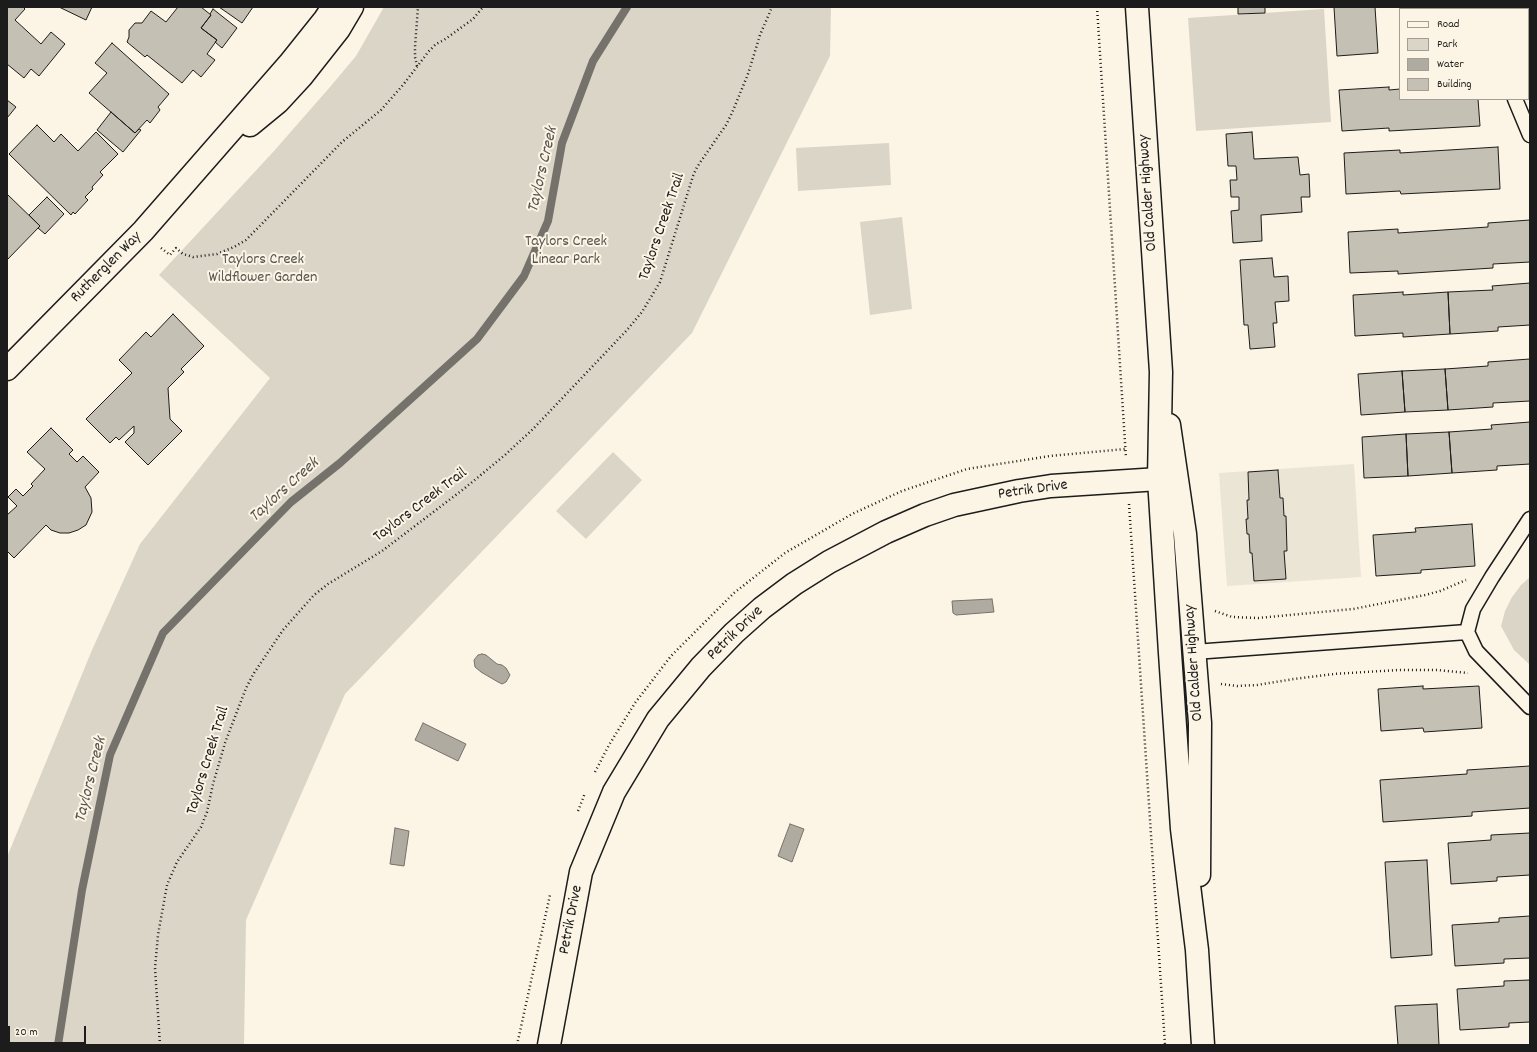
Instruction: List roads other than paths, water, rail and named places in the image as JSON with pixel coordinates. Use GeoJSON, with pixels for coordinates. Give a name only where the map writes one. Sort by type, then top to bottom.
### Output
{"type":"FeatureCollection","features":[{"type":"Feature","properties":{"kind":"street","name":"Rutherglen Way"},"geometry":{"type":"LineString","coordinates":[[7,369],[143,231],[307,43],[332,7]]}},
{"type":"Feature","properties":{"kind":"street","name":"Rutherglen Way"},"geometry":{"type":"LineString","coordinates":[[203,164],[278,102],[302,76],[339,30],[352,7]]}},
{"type":"Feature","properties":{"kind":"street","name":"Old Calder Highway"},"geometry":{"type":"LineString","coordinates":[[1137,7],[1168,478],[1170,653],[1182,829],[1197,950],[1203,1045]]}},
{"type":"Feature","properties":{"kind":"street","name":"Old Calder Highway"},"geometry":{"type":"LineString","coordinates":[[1168,478],[1187,560],[1200,748],[1197,950]]}},
{"type":"Feature","properties":{"kind":"street","name":"Petrik Drive"},"geometry":{"type":"LineString","coordinates":[[549,1045],[581,872],[614,792],[658,720],[702,667],[734,633],[762,608],[794,584],[828,562],[886,532],[925,515],[954,505],[1019,491],[1051,486],[1168,478]]}},
{"type":"Feature","properties":{"kind":"street"},"geometry":{"type":"LineString","coordinates":[[1170,653],[1194,652]]}},
{"type":"Feature","properties":{"kind":"lane"},"geometry":{"type":"LineString","coordinates":[[1514,100],[1530,135]]}},
{"type":"Feature","properties":{"kind":"lane"},"geometry":{"type":"LineString","coordinates":[[1530,519],[1473,609],[1467,632],[1476,651],[1530,707]]}},
{"type":"Feature","properties":{"kind":"lane"},"geometry":{"type":"LineString","coordinates":[[1194,652],[1467,632]]}},
{"type":"Feature","properties":{"kind":"water"},"geometry":{"type":"Polygon","coordinates":[[[992,599],[994,612],[956,615],[953,613],[952,601],[992,599]]]}},
{"type":"Feature","properties":{"kind":"water"},"geometry":{"type":"Polygon","coordinates":[[[482,654],[506,668],[510,675],[506,682],[502,684],[475,667],[474,660],[478,655],[482,654]]]}},
{"type":"Feature","properties":{"kind":"water"},"geometry":{"type":"Polygon","coordinates":[[[423,723],[466,744],[458,761],[415,740],[423,723]]]}},
{"type":"Feature","properties":{"kind":"water"},"geometry":{"type":"Polygon","coordinates":[[[790,824],[804,829],[792,862],[778,856],[790,824]]]}},
{"type":"Feature","properties":{"kind":"water"},"geometry":{"type":"Polygon","coordinates":[[[395,828],[409,831],[404,866],[390,864],[395,828]]]}},
{"type":"Feature","properties":{"kind":"waterway","name":"Taylors Creek"},"geometry":{"type":"LineString","coordinates":[[58,1045],[82,890],[110,755],[163,633],[291,502],[340,463],[477,339],[524,276],[548,221],[562,143],[593,61],[627,7]]}},
{"type":"Feature","properties":{"kind":"park label","name":"Taylors Creek Linear Park"},"geometry":{"type":"Point","coordinates":[566,252]}},
{"type":"Feature","properties":{"kind":"park label","name":"Taylors Creek Wildflower Garden"},"geometry":{"type":"Point","coordinates":[263,270]}}]}
